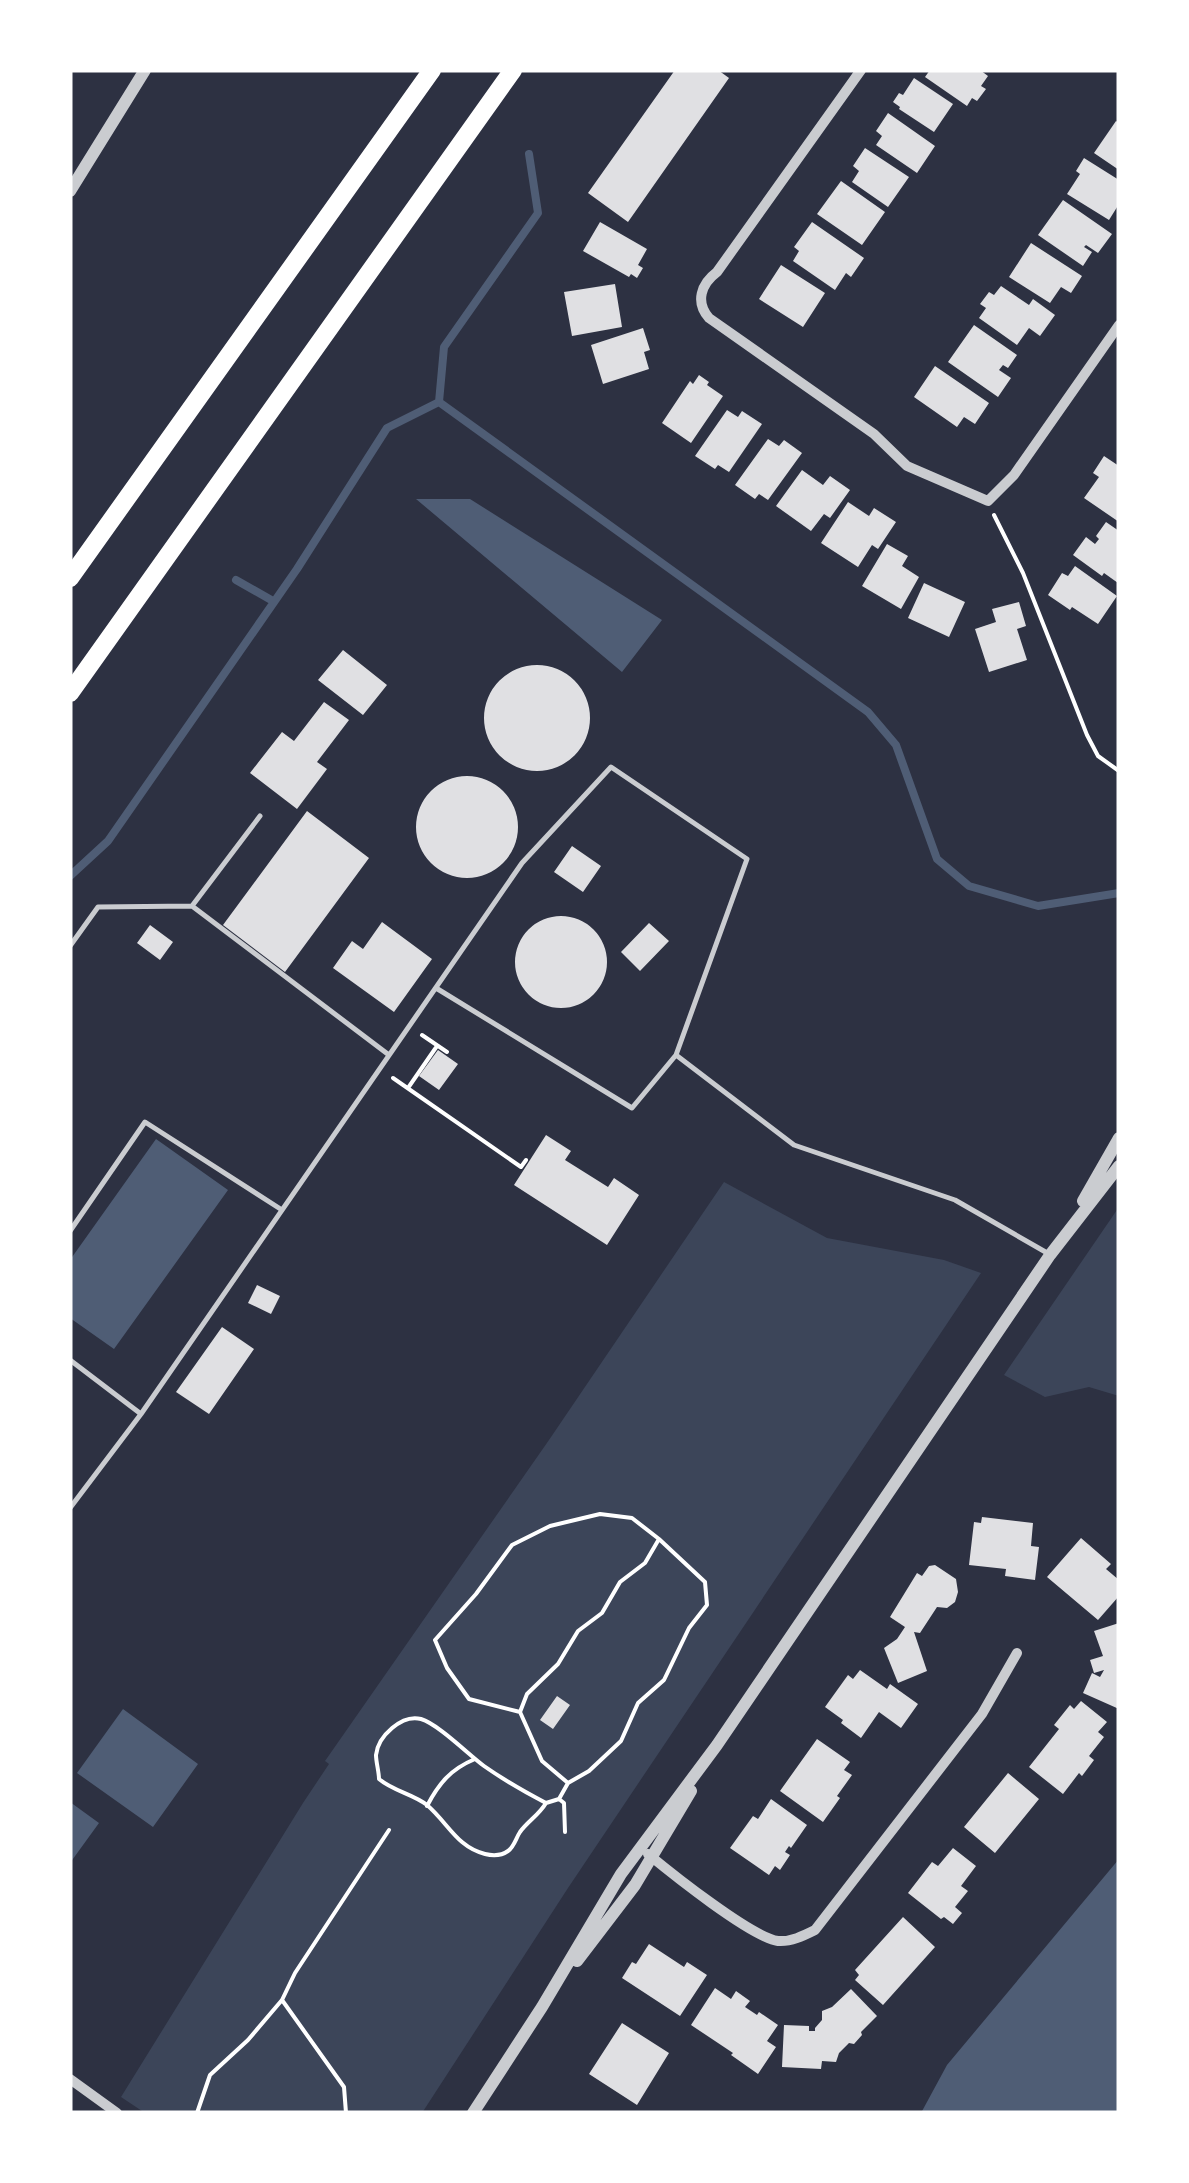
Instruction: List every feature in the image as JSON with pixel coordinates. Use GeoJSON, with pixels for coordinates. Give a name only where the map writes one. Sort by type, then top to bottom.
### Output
{"type":"FeatureCollection","features":[{"type":"Feature","properties":{"kind":"highway"},"geometry":{"type":"LineString","coordinates":[[70,578],[432,70]]}},
{"type":"Feature","properties":{"kind":"highway"},"geometry":{"type":"LineString","coordinates":[[70,693],[513,70]]}},
{"type":"Feature","properties":{"kind":"street"},"geometry":{"type":"LineString","coordinates":[[70,192],[146,70]]}},
{"type":"Feature","properties":{"kind":"street"},"geometry":{"type":"LineString","coordinates":[[862,70],[717,272],[704,284],[700,302],[709,318],[874,434],[908,466],[988,501],[1014,474],[1119,326]]}},
{"type":"Feature","properties":{"kind":"street"},"geometry":{"type":"LineString","coordinates":[[1060,1241],[1119,1138]]}},
{"type":"Feature","properties":{"kind":"street"},"geometry":{"type":"LineString","coordinates":[[473,2113],[542,2007],[620,1874],[717,1745],[1050,1255],[1119,1166]]}},
{"type":"Feature","properties":{"kind":"street"},"geometry":{"type":"LineString","coordinates":[[639,1847],[756,1932],[778,1940],[799,1939],[814,1930],[982,1714],[1016,1653]]}},
{"type":"Feature","properties":{"kind":"street"},"geometry":{"type":"LineString","coordinates":[[542,2007],[635,1885],[717,1745]]}},
{"type":"Feature","properties":{"kind":"street"},"geometry":{"type":"LineString","coordinates":[[70,2079],[117,2113]]}},
{"type":"Feature","properties":{"kind":"lane"},"geometry":{"type":"LineString","coordinates":[[70,1508],[141,1414],[522,863],[610,766],[746,858],[676,1054],[632,1108],[436,988]]}},
{"type":"Feature","properties":{"kind":"lane"},"geometry":{"type":"LineString","coordinates":[[192,906],[260,816]]}},
{"type":"Feature","properties":{"kind":"lane"},"geometry":{"type":"LineString","coordinates":[[70,946],[98,907],[192,906],[389,1056]]}},
{"type":"Feature","properties":{"kind":"lane"},"geometry":{"type":"LineString","coordinates":[[676,1054],[794,1145],[955,1200],[1050,1255]]}},
{"type":"Feature","properties":{"kind":"lane"},"geometry":{"type":"LineString","coordinates":[[70,1232],[145,1122],[282,1210]]}},
{"type":"Feature","properties":{"kind":"lane"},"geometry":{"type":"LineString","coordinates":[[70,1360],[141,1414]]}},
{"type":"Feature","properties":{"kind":"path"},"geometry":{"type":"LineString","coordinates":[[988,501],[1023,573],[1087,735],[1098,756],[1119,772]]}},
{"type":"Feature","properties":{"kind":"path"},"geometry":{"type":"LineString","coordinates":[[409,1027],[447,1052]]}},
{"type":"Feature","properties":{"kind":"path"},"geometry":{"type":"LineString","coordinates":[[408,1088],[438,1046]]}},
{"type":"Feature","properties":{"kind":"path"},"geometry":{"type":"LineString","coordinates":[[380,1069],[521,1167],[526,1160]]}},
{"type":"Feature","properties":{"kind":"path"},"geometry":{"type":"LineString","coordinates":[[520,1712],[469,1699],[447,1668],[435,1640],[512,1545],[550,1526],[600,1514],[632,1518],[705,1582],[707,1604],[689,1628],[664,1680],[638,1703],[622,1741],[589,1772],[568,1783],[559,1799],[546,1803],[518,1834],[512,1848],[497,1856],[468,1848],[427,1806],[387,1786],[380,1779],[376,1754],[382,1740],[404,1720],[422,1720],[502,1778],[546,1803]]}},
{"type":"Feature","properties":{"kind":"path"},"geometry":{"type":"LineString","coordinates":[[568,1783],[542,1761],[520,1712],[527,1694],[558,1664],[578,1631],[602,1612],[620,1582],[645,1563],[659,1539]]}},
{"type":"Feature","properties":{"kind":"path"},"geometry":{"type":"LineString","coordinates":[[427,1806],[449,1774],[475,1759]]}},
{"type":"Feature","properties":{"kind":"path"},"geometry":{"type":"LineString","coordinates":[[559,1799],[564,1803],[565,1832]]}},
{"type":"Feature","properties":{"kind":"path"},"geometry":{"type":"LineString","coordinates":[[196,2113],[210,2076],[282,2000],[295,1973],[389,1830]]}},
{"type":"Feature","properties":{"kind":"path"},"geometry":{"type":"LineString","coordinates":[[282,2000],[344,2087],[346,2113]]}},
{"type":"Feature","properties":{"kind":"shaded area"},"geometry":{"type":"Polygon","coordinates":[[[416,499],[470,499],[662,620],[622,672],[416,499]]]}},
{"type":"Feature","properties":{"kind":"shaded area"},"geometry":{"type":"Polygon","coordinates":[[[156,1139],[228,1190],[114,1349],[70,1318],[70,1260],[156,1139]]]}},
{"type":"Feature","properties":{"kind":"shaded area"},"geometry":{"type":"Polygon","coordinates":[[[724,1182],[827,1238],[944,1260],[981,1273],[568,1888],[422,2113],[145,2113],[121,2097],[329,1764],[325,1761],[724,1182]]]}},
{"type":"Feature","properties":{"kind":"shaded area"},"geometry":{"type":"Polygon","coordinates":[[[1119,1207],[1119,1396],[1089,1387],[1045,1397],[1004,1375],[1119,1207]]]}},
{"type":"Feature","properties":{"kind":"shaded area"},"geometry":{"type":"Polygon","coordinates":[[[123,1709],[198,1764],[153,1827],[77,1773],[123,1709]]]}},
{"type":"Feature","properties":{"kind":"shaded area"},"geometry":{"type":"Polygon","coordinates":[[[70,1802],[99,1823],[70,1863],[70,1802]]]}},
{"type":"Feature","properties":{"kind":"shaded area"},"geometry":{"type":"Polygon","coordinates":[[[1119,1859],[1119,2113],[921,2113],[947,2065],[1119,1859]]]}},
{"type":"Feature","properties":{"kind":"building"},"geometry":{"type":"Polygon","coordinates":[[[675,70],[718,70],[729,78],[628,222],[588,193],[675,70]]]}},
{"type":"Feature","properties":{"kind":"building"},"geometry":{"type":"Polygon","coordinates":[[[930,70],[980,70],[988,76],[981,86],[986,89],[967,106],[925,77],[930,70]]]}},
{"type":"Feature","properties":{"kind":"building"},"geometry":{"type":"Polygon","coordinates":[[[914,78],[953,104],[934,132],[893,102],[914,78]]]}},
{"type":"Feature","properties":{"kind":"building"},"geometry":{"type":"Polygon","coordinates":[[[888,113],[935,146],[917,173],[876,145],[882,136],[876,131],[888,113]]]}},
{"type":"Feature","properties":{"kind":"building"},"geometry":{"type":"Polygon","coordinates":[[[1116,121],[1119,123],[1119,170],[1094,153],[1116,121]]]}},
{"type":"Feature","properties":{"kind":"building"},"geometry":{"type":"Polygon","coordinates":[[[865,148],[909,177],[888,207],[852,182],[859,171],[853,166],[865,148]]]}},
{"type":"Feature","properties":{"kind":"building"},"geometry":{"type":"Polygon","coordinates":[[[1084,158],[1119,180],[1119,204],[1109,220],[1067,194],[1080,174],[1076,171],[1084,158]]]}},
{"type":"Feature","properties":{"kind":"building"},"geometry":{"type":"Polygon","coordinates":[[[841,181],[885,212],[862,245],[817,214],[841,181]]]}},
{"type":"Feature","properties":{"kind":"building"},"geometry":{"type":"Polygon","coordinates":[[[1063,200],[1112,234],[1098,253],[1084,247],[1092,252],[1083,266],[1038,235],[1063,200]]]}},
{"type":"Feature","properties":{"kind":"building"},"geometry":{"type":"Polygon","coordinates":[[[600,222],[647,249],[638,265],[643,268],[637,278],[583,251],[600,222]]]}},
{"type":"Feature","properties":{"kind":"building"},"geometry":{"type":"Polygon","coordinates":[[[812,222],[864,258],[851,277],[846,273],[835,290],[793,261],[799,251],[794,247],[812,222]]]}},
{"type":"Feature","properties":{"kind":"building"},"geometry":{"type":"Polygon","coordinates":[[[1031,243],[1082,276],[1071,293],[1061,287],[1050,303],[1009,277],[1031,243]]]}},
{"type":"Feature","properties":{"kind":"building"},"geometry":{"type":"Polygon","coordinates":[[[781,265],[825,293],[803,327],[759,299],[781,265]]]}},
{"type":"Feature","properties":{"kind":"building"},"geometry":{"type":"Polygon","coordinates":[[[615,284],[622,327],[572,336],[564,292],[615,284]]]}},
{"type":"Feature","properties":{"kind":"building"},"geometry":{"type":"Polygon","coordinates":[[[1001,286],[1029,305],[1033,299],[1055,315],[1040,336],[1029,328],[1017,345],[979,318],[986,308],[980,304],[989,292],[994,295],[1001,286]]]}},
{"type":"Feature","properties":{"kind":"building"},"geometry":{"type":"Polygon","coordinates":[[[974,325],[1017,355],[1008,368],[1003,365],[999,370],[1011,378],[998,397],[948,362],[974,325]]]}},
{"type":"Feature","properties":{"kind":"building"},"geometry":{"type":"Polygon","coordinates":[[[643,328],[650,350],[644,352],[649,369],[603,384],[591,345],[643,328]]]}},
{"type":"Feature","properties":{"kind":"building"},"geometry":{"type":"Polygon","coordinates":[[[935,366],[989,403],[975,424],[964,417],[957,427],[914,397],[935,366]]]}},
{"type":"Feature","properties":{"kind":"building"},"geometry":{"type":"Polygon","coordinates":[[[699,375],[723,396],[691,443],[662,423],[690,381],[693,384],[699,375]]]}},
{"type":"Feature","properties":{"kind":"building"},"geometry":{"type":"Polygon","coordinates":[[[727,410],[738,417],[742,411],[762,424],[729,472],[718,465],[715,469],[695,456],[727,410]]]}},
{"type":"Feature","properties":{"kind":"building"},"geometry":{"type":"Polygon","coordinates":[[[768,439],[779,446],[784,440],[802,453],[768,500],[759,494],[755,499],[735,485],[768,439]]]}},
{"type":"Feature","properties":{"kind":"building"},"geometry":{"type":"Polygon","coordinates":[[[1104,456],[1119,466],[1119,522],[1084,498],[1099,477],[1093,473],[1104,456]]]}},
{"type":"Feature","properties":{"kind":"building"},"geometry":{"type":"Polygon","coordinates":[[[802,470],[823,485],[830,476],[850,490],[830,518],[824,514],[811,531],[776,506],[802,470]]]}},
{"type":"Feature","properties":{"kind":"building"},"geometry":{"type":"Polygon","coordinates":[[[848,502],[869,516],[874,508],[896,522],[878,549],[872,545],[858,567],[821,543],[848,502]]]}},
{"type":"Feature","properties":{"kind":"building"},"geometry":{"type":"Polygon","coordinates":[[[1106,522],[1119,531],[1118,583],[1073,555],[1086,537],[1095,544],[1106,522]]]}},
{"type":"Feature","properties":{"kind":"building"},"geometry":{"type":"Polygon","coordinates":[[[887,544],[908,556],[902,566],[919,577],[901,609],[862,586],[887,544]]]}},
{"type":"Feature","properties":{"kind":"building"},"geometry":{"type":"Polygon","coordinates":[[[1075,566],[1117,596],[1098,624],[1048,595],[1062,573],[1068,576],[1075,566]]]}},
{"type":"Feature","properties":{"kind":"building"},"geometry":{"type":"Polygon","coordinates":[[[924,583],[965,602],[949,637],[908,618],[924,583]]]}},
{"type":"Feature","properties":{"kind":"building"},"geometry":{"type":"Polygon","coordinates":[[[1019,602],[1026,626],[1017,629],[1027,660],[989,672],[975,629],[996,622],[992,609],[1019,602]]]}},
{"type":"Feature","properties":{"kind":"building"},"geometry":{"type":"Polygon","coordinates":[[[343,650],[387,685],[363,715],[318,680],[343,650]]]}},
{"type":"Feature","properties":{"kind":"building"},"geometry":{"type":"Polygon","coordinates":[[[537,665],[557,669],[574,681],[586,698],[590,718],[586,738],[574,755],[557,767],[537,771],[517,767],[500,755],[488,738],[484,718],[488,698],[500,681],[517,669],[537,665]]]}},
{"type":"Feature","properties":{"kind":"building"},"geometry":{"type":"Polygon","coordinates":[[[324,702],[349,720],[317,762],[327,769],[297,809],[250,773],[282,732],[294,741],[324,702]]]}},
{"type":"Feature","properties":{"kind":"building"},"geometry":{"type":"Polygon","coordinates":[[[467,776],[496,784],[510,798],[518,827],[510,856],[496,870],[467,878],[438,870],[424,856],[416,827],[424,798],[438,784],[467,776]]]}},
{"type":"Feature","properties":{"kind":"building"},"geometry":{"type":"Polygon","coordinates":[[[307,811],[369,858],[285,972],[223,925],[307,811]]]}},
{"type":"Feature","properties":{"kind":"building"},"geometry":{"type":"Polygon","coordinates":[[[572,846],[601,866],[583,892],[554,872],[572,846]]]}},
{"type":"Feature","properties":{"kind":"building"},"geometry":{"type":"Polygon","coordinates":[[[561,916],[594,929],[607,962],[594,995],[561,1008],[528,995],[515,962],[528,929],[561,916]]]}},
{"type":"Feature","properties":{"kind":"building"},"geometry":{"type":"Polygon","coordinates":[[[382,922],[432,959],[394,1012],[333,968],[352,941],[363,949],[382,922]]]}},
{"type":"Feature","properties":{"kind":"building"},"geometry":{"type":"Polygon","coordinates":[[[649,923],[669,941],[640,971],[621,952],[649,923]]]}},
{"type":"Feature","properties":{"kind":"building"},"geometry":{"type":"Polygon","coordinates":[[[150,925],[173,942],[160,960],[137,943],[150,925]]]}},
{"type":"Feature","properties":{"kind":"building"},"geometry":{"type":"Polygon","coordinates":[[[438,1050],[458,1064],[439,1090],[419,1076],[438,1050]]]}},
{"type":"Feature","properties":{"kind":"building"},"geometry":{"type":"Polygon","coordinates":[[[546,1135],[571,1151],[565,1160],[608,1187],[614,1178],[639,1195],[607,1245],[514,1185],[546,1135]]]}},
{"type":"Feature","properties":{"kind":"building"},"geometry":{"type":"Polygon","coordinates":[[[257,1285],[280,1296],[271,1314],[248,1303],[257,1285]]]}},
{"type":"Feature","properties":{"kind":"building"},"geometry":{"type":"Polygon","coordinates":[[[222,1327],[254,1349],[209,1414],[176,1392],[222,1327]]]}},
{"type":"Feature","properties":{"kind":"building"},"geometry":{"type":"Polygon","coordinates":[[[982,1517],[1033,1523],[1031,1546],[1039,1547],[1035,1580],[1005,1576],[1006,1569],[969,1565],[974,1522],[981,1523],[982,1517]]]}},
{"type":"Feature","properties":{"kind":"building"},"geometry":{"type":"Polygon","coordinates":[[[1081,1538],[1111,1564],[1106,1569],[1119,1580],[1119,1596],[1098,1620],[1047,1577],[1081,1538]]]}},
{"type":"Feature","properties":{"kind":"building"},"geometry":{"type":"Polygon","coordinates":[[[935,1565],[956,1579],[955,1602],[947,1608],[937,1607],[920,1633],[914,1632],[927,1671],[898,1683],[884,1648],[905,1627],[890,1617],[917,1573],[922,1576],[929,1566],[935,1565]]]}},
{"type":"Feature","properties":{"kind":"building"},"geometry":{"type":"Polygon","coordinates":[[[1119,1623],[1119,1709],[1083,1693],[1092,1673],[1100,1677],[1104,1670],[1094,1673],[1090,1660],[1103,1656],[1094,1631],[1119,1623]]]}},
{"type":"Feature","properties":{"kind":"building"},"geometry":{"type":"Polygon","coordinates":[[[860,1670],[887,1689],[890,1684],[918,1704],[901,1728],[879,1712],[861,1738],[825,1707],[848,1675],[853,1679],[860,1670]]]}},
{"type":"Feature","properties":{"kind":"building"},"geometry":{"type":"Polygon","coordinates":[[[557,1696],[570,1705],[553,1729],[540,1720],[557,1696]]]}},
{"type":"Feature","properties":{"kind":"building"},"geometry":{"type":"Polygon","coordinates":[[[1081,1701],[1107,1722],[1098,1732],[1104,1737],[1089,1756],[1094,1760],[1063,1794],[1029,1767],[1059,1729],[1054,1725],[1070,1705],[1074,1709],[1081,1701]]]}},
{"type":"Feature","properties":{"kind":"building"},"geometry":{"type":"Polygon","coordinates":[[[817,1739],[850,1762],[844,1770],[852,1775],[823,1822],[780,1791],[817,1739]]]}},
{"type":"Feature","properties":{"kind":"building"},"geometry":{"type":"Polygon","coordinates":[[[1008,1773],[1039,1799],[995,1853],[964,1827],[1008,1773]]]}},
{"type":"Feature","properties":{"kind":"building"},"geometry":{"type":"Polygon","coordinates":[[[771,1799],[807,1825],[785,1852],[790,1855],[780,1870],[775,1866],[769,1875],[730,1848],[771,1799]]]}},
{"type":"Feature","properties":{"kind":"building"},"geometry":{"type":"Polygon","coordinates":[[[953,1848],[976,1866],[961,1886],[968,1891],[955,1907],[962,1913],[953,1924],[908,1893],[932,1862],[938,1866],[953,1848]]]}},
{"type":"Feature","properties":{"kind":"building"},"geometry":{"type":"Polygon","coordinates":[[[903,1917],[935,1947],[883,2005],[855,1980],[859,1975],[855,1970],[903,1917]]]}},
{"type":"Feature","properties":{"kind":"building"},"geometry":{"type":"Polygon","coordinates":[[[649,1944],[684,1967],[687,1962],[707,1975],[680,2016],[622,1978],[649,1944]]]}},
{"type":"Feature","properties":{"kind":"building"},"geometry":{"type":"Polygon","coordinates":[[[715,1988],[731,1999],[736,1991],[750,2001],[745,2007],[778,2025],[767,2041],[776,2047],[758,2074],[691,2025],[715,1988]]]}},
{"type":"Feature","properties":{"kind":"building"},"geometry":{"type":"Polygon","coordinates":[[[851,1989],[877,2016],[862,2035],[839,2053],[836,2062],[822,2061],[821,2069],[782,2067],[784,2025],[809,2026],[809,2031],[815,2031],[822,2011],[851,1989]]]}},
{"type":"Feature","properties":{"kind":"building"},"geometry":{"type":"Polygon","coordinates":[[[622,2023],[669,2053],[637,2105],[589,2074],[622,2023]]]}},
{"type":"Feature","properties":{"kind":"waterway"},"geometry":{"type":"LineString","coordinates":[[439,402],[444,347],[538,213],[529,154]]}},
{"type":"Feature","properties":{"kind":"waterway"},"geometry":{"type":"LineString","coordinates":[[439,402],[868,712],[896,745],[937,859],[969,886],[1038,906],[1119,893]]}},
{"type":"Feature","properties":{"kind":"waterway"},"geometry":{"type":"LineString","coordinates":[[70,876],[108,841],[297,569],[387,428],[439,402]]}},
{"type":"Feature","properties":{"kind":"waterway"},"geometry":{"type":"LineString","coordinates":[[236,580],[273,601]]}}]}
